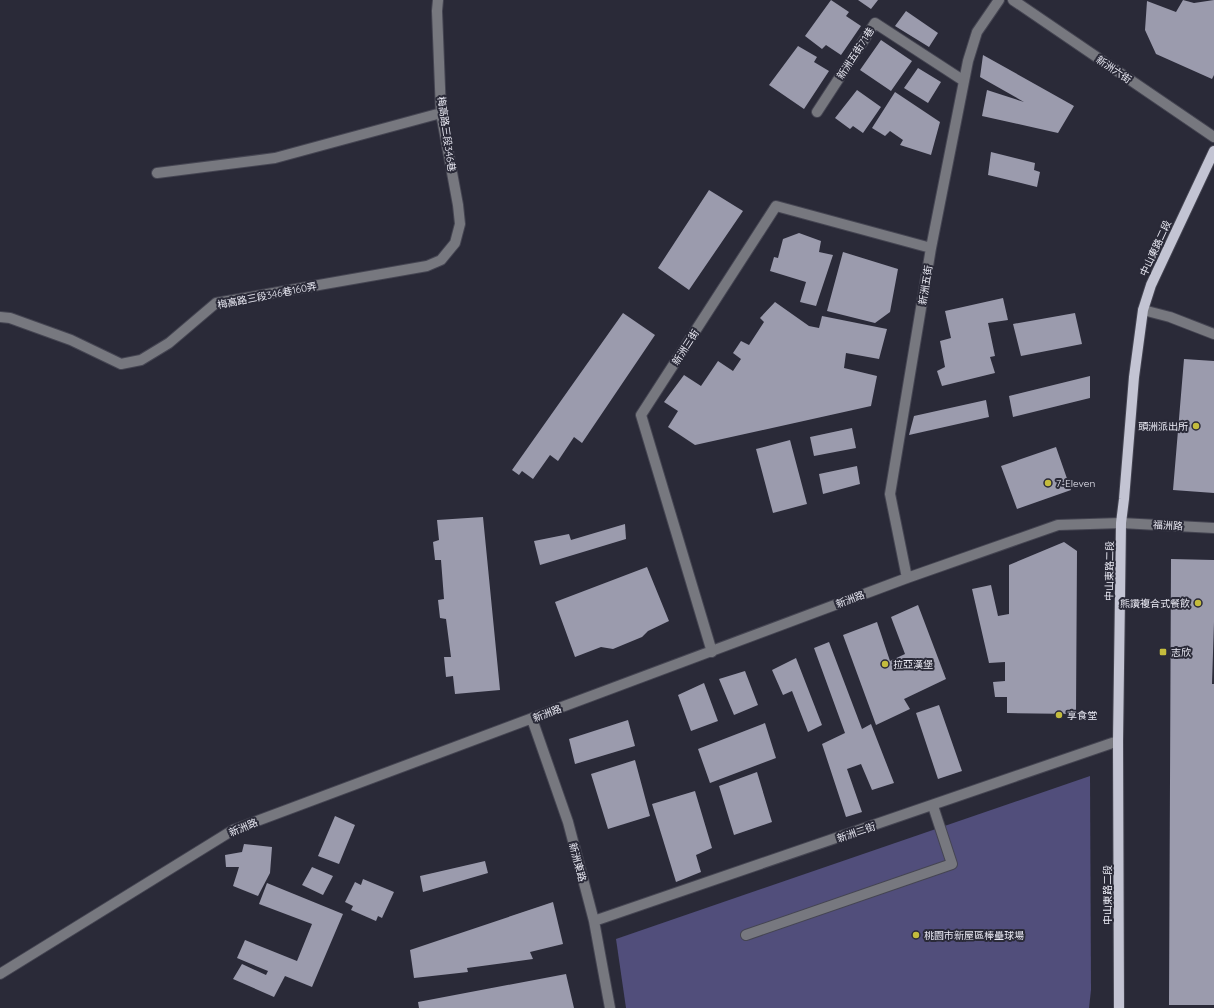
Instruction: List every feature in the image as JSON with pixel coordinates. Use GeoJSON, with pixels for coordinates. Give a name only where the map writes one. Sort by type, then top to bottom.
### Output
{"type":"FeatureCollection","features":[{"type":"Feature","properties":{"kind":"main road","name":"中山東路二段"},"geometry":{"type":"LineString","coordinates":[[1119,1008],[1118,741],[1121,523],[1134,377],[1143,310],[1151,285],[1214,151]]}},
{"type":"Feature","properties":{"kind":"street","name":"梅高路三段346巷"},"geometry":{"type":"LineString","coordinates":[[438,0],[437,11],[441,113],[458,205],[460,224],[455,243]]}},
{"type":"Feature","properties":{"kind":"street","name":"新洲五街"},"geometry":{"type":"LineString","coordinates":[[907,578],[890,494],[931,248],[968,61],[977,32],[999,0]]}},
{"type":"Feature","properties":{"kind":"street","name":"新洲六街"},"geometry":{"type":"LineString","coordinates":[[1013,0],[1214,137]]}},
{"type":"Feature","properties":{"kind":"street","name":"新洲五街71巷"},"geometry":{"type":"LineString","coordinates":[[817,112],[876,23],[964,81]]}},
{"type":"Feature","properties":{"kind":"street"},"geometry":{"type":"LineString","coordinates":[[157,173],[275,158],[441,113]]}},
{"type":"Feature","properties":{"kind":"street","name":"新洲三街"},"geometry":{"type":"LineString","coordinates":[[712,652],[641,415],[776,206],[931,248]]}},
{"type":"Feature","properties":{"kind":"street","name":"梅高路三段346巷160弄"},"geometry":{"type":"LineString","coordinates":[[0,317],[10,318],[71,340],[121,364],[141,360],[169,343],[216,303],[427,266],[442,260],[455,243]]}},
{"type":"Feature","properties":{"kind":"street"},"geometry":{"type":"LineString","coordinates":[[1143,310],[1170,317],[1214,334]]}},
{"type":"Feature","properties":{"kind":"street","name":"新洲路"},"geometry":{"type":"LineString","coordinates":[[0,974],[233,830],[907,578],[1058,525],[1121,523]]}},
{"type":"Feature","properties":{"kind":"street","name":"福洲路"},"geometry":{"type":"LineString","coordinates":[[1121,523],[1214,528]]}},
{"type":"Feature","properties":{"kind":"street","name":"新洲東路"},"geometry":{"type":"LineString","coordinates":[[532,719],[568,822],[594,921],[610,1008]]}},
{"type":"Feature","properties":{"kind":"street","name":"新洲二街"},"geometry":{"type":"LineString","coordinates":[[594,921],[933,806],[1118,741]]}},
{"type":"Feature","properties":{"kind":"street"},"geometry":{"type":"LineString","coordinates":[[746,935],[952,864],[933,806]]}},
{"type":"Feature","properties":{"kind":"shaded area"},"geometry":{"type":"Polygon","coordinates":[[[1090,776],[1091,990],[1089,1008],[626,1008],[616,939],[1090,776]]]}},
{"type":"Feature","properties":{"kind":"building"},"geometry":{"type":"Polygon","coordinates":[[[831,0],[849,12],[846,16],[861,26],[841,55],[826,45],[822,49],[805,36],[831,0]]]}},
{"type":"Feature","properties":{"kind":"building"},"geometry":{"type":"Polygon","coordinates":[[[858,0],[878,0],[871,9],[858,0]]]}},
{"type":"Feature","properties":{"kind":"building"},"geometry":{"type":"Polygon","coordinates":[[[1183,0],[1194,3],[1214,0],[1214,75],[1212,79],[1156,54],[1145,30],[1147,1],[1176,12],[1183,0]]]}},
{"type":"Feature","properties":{"kind":"building"},"geometry":{"type":"Polygon","coordinates":[[[906,11],[938,33],[929,47],[895,26],[906,11]]]}},
{"type":"Feature","properties":{"kind":"building"},"geometry":{"type":"Polygon","coordinates":[[[881,40],[912,61],[891,91],[860,70],[881,40]]]}},
{"type":"Feature","properties":{"kind":"building"},"geometry":{"type":"Polygon","coordinates":[[[798,46],[817,57],[814,62],[829,71],[804,109],[769,85],[798,46]]]}},
{"type":"Feature","properties":{"kind":"building"},"geometry":{"type":"Polygon","coordinates":[[[983,55],[1074,106],[1058,133],[982,116],[987,90],[1024,102],[980,77],[983,55]]]}},
{"type":"Feature","properties":{"kind":"building"},"geometry":{"type":"Polygon","coordinates":[[[918,68],[941,82],[928,103],[904,88],[918,68]]]}},
{"type":"Feature","properties":{"kind":"building"},"geometry":{"type":"Polygon","coordinates":[[[857,90],[881,107],[863,133],[853,126],[850,129],[835,118],[857,90]]]}},
{"type":"Feature","properties":{"kind":"building"},"geometry":{"type":"Polygon","coordinates":[[[895,92],[940,122],[931,155],[900,145],[903,140],[890,131],[885,136],[872,128],[895,92]]]}},
{"type":"Feature","properties":{"kind":"building"},"geometry":{"type":"Polygon","coordinates":[[[991,152],[1035,163],[1034,170],[1040,172],[1037,187],[988,175],[991,152]]]}},
{"type":"Feature","properties":{"kind":"building"},"geometry":{"type":"Polygon","coordinates":[[[709,190],[743,211],[689,290],[658,268],[709,190]]]}},
{"type":"Feature","properties":{"kind":"building"},"geometry":{"type":"Polygon","coordinates":[[[799,233],[821,241],[819,252],[833,255],[816,306],[800,302],[806,282],[770,271],[774,257],[778,258],[783,239],[799,233]]]}},
{"type":"Feature","properties":{"kind":"building"},"geometry":{"type":"Polygon","coordinates":[[[843,252],[898,269],[890,312],[875,323],[827,311],[843,252]]]}},
{"type":"Feature","properties":{"kind":"building"},"geometry":{"type":"Polygon","coordinates":[[[1003,298],[1008,320],[988,323],[995,356],[990,357],[995,373],[942,386],[937,371],[945,367],[940,341],[951,338],[945,311],[1003,298]]]}},
{"type":"Feature","properties":{"kind":"building"},"geometry":{"type":"Polygon","coordinates":[[[775,302],[809,326],[819,328],[822,316],[887,329],[879,359],[846,353],[844,368],[877,376],[871,406],[695,445],[668,427],[678,411],[664,402],[684,375],[701,386],[718,361],[733,371],[741,359],[733,353],[741,341],[749,345],[764,322],[760,318],[775,302]]]}},
{"type":"Feature","properties":{"kind":"building"},"geometry":{"type":"Polygon","coordinates":[[[623,313],[655,335],[582,443],[574,437],[558,461],[550,455],[533,479],[522,471],[519,475],[512,470],[623,313]]]}},
{"type":"Feature","properties":{"kind":"building"},"geometry":{"type":"Polygon","coordinates":[[[1075,313],[1082,344],[1021,356],[1013,324],[1075,313]]]}},
{"type":"Feature","properties":{"kind":"building","name":"頭洲派出所"},"geometry":{"type":"Polygon","coordinates":[[[1184,359],[1214,361],[1214,493],[1173,490],[1184,359]]]}},
{"type":"Feature","properties":{"kind":"building"},"geometry":{"type":"Polygon","coordinates":[[[1090,376],[1090,398],[1013,417],[1009,396],[1090,376]]]}},
{"type":"Feature","properties":{"kind":"building"},"geometry":{"type":"Polygon","coordinates":[[[986,400],[989,417],[909,435],[914,416],[986,400]]]}},
{"type":"Feature","properties":{"kind":"building"},"geometry":{"type":"Polygon","coordinates":[[[852,428],[856,448],[814,456],[810,437],[852,428]]]}},
{"type":"Feature","properties":{"kind":"building"},"geometry":{"type":"Polygon","coordinates":[[[790,440],[807,504],[773,513],[756,449],[790,440]]]}},
{"type":"Feature","properties":{"kind":"building"},"geometry":{"type":"Polygon","coordinates":[[[1056,447],[1071,490],[1017,509],[1001,466],[1056,447]]]}},
{"type":"Feature","properties":{"kind":"building"},"geometry":{"type":"Polygon","coordinates":[[[857,466],[860,484],[823,494],[819,474],[857,466]]]}},
{"type":"Feature","properties":{"kind":"building"},"geometry":{"type":"Polygon","coordinates":[[[483,517],[500,690],[455,694],[453,676],[446,677],[444,657],[451,657],[446,619],[440,618],[438,600],[444,599],[441,560],[435,560],[433,542],[439,540],[437,520],[483,517]]]}},
{"type":"Feature","properties":{"kind":"building"},"geometry":{"type":"Polygon","coordinates":[[[625,524],[626,539],[540,565],[534,541],[569,534],[571,540],[625,524]]]}},
{"type":"Feature","properties":{"kind":"building"},"geometry":{"type":"Polygon","coordinates":[[[1064,542],[1077,551],[1076,714],[1007,713],[1007,697],[995,697],[993,682],[1005,681],[1005,662],[989,663],[972,589],[991,585],[998,616],[1009,614],[1009,565],[1064,542]]]}},
{"type":"Feature","properties":{"kind":"building"},"geometry":{"type":"Polygon","coordinates":[[[1171,559],[1214,560],[1212,684],[1214,684],[1214,1005],[1169,1005],[1171,559]]]}},
{"type":"Feature","properties":{"kind":"building"},"geometry":{"type":"Polygon","coordinates":[[[647,567],[669,621],[648,631],[642,637],[613,649],[601,647],[575,657],[555,602],[647,567]]]}},
{"type":"Feature","properties":{"kind":"building"},"geometry":{"type":"Polygon","coordinates":[[[918,605],[946,679],[904,699],[910,709],[876,725],[843,635],[877,622],[890,661],[905,654],[891,617],[918,605]]]}},
{"type":"Feature","properties":{"kind":"building"},"geometry":{"type":"Polygon","coordinates":[[[829,642],[862,729],[871,724],[894,783],[872,790],[861,764],[847,769],[862,812],[846,817],[822,744],[845,733],[814,648],[829,642]]]}},
{"type":"Feature","properties":{"kind":"building"},"geometry":{"type":"Polygon","coordinates":[[[796,658],[822,725],[808,732],[792,691],[783,695],[772,670],[796,658]]]}},
{"type":"Feature","properties":{"kind":"building"},"geometry":{"type":"Polygon","coordinates":[[[745,671],[758,705],[734,715],[719,679],[745,671]]]}},
{"type":"Feature","properties":{"kind":"building"},"geometry":{"type":"Polygon","coordinates":[[[704,683],[718,721],[691,731],[678,695],[704,683]]]}},
{"type":"Feature","properties":{"kind":"building"},"geometry":{"type":"Polygon","coordinates":[[[939,705],[962,771],[938,779],[916,713],[939,705]]]}},
{"type":"Feature","properties":{"kind":"building"},"geometry":{"type":"Polygon","coordinates":[[[628,720],[635,746],[575,764],[569,739],[628,720]]]}},
{"type":"Feature","properties":{"kind":"building"},"geometry":{"type":"Polygon","coordinates":[[[765,723],[776,758],[710,783],[698,749],[765,723]]]}},
{"type":"Feature","properties":{"kind":"building"},"geometry":{"type":"Polygon","coordinates":[[[635,760],[650,816],[608,829],[591,774],[635,760]]]}},
{"type":"Feature","properties":{"kind":"building"},"geometry":{"type":"Polygon","coordinates":[[[757,772],[772,822],[734,835],[719,786],[757,772]]]}},
{"type":"Feature","properties":{"kind":"building"},"geometry":{"type":"Polygon","coordinates":[[[695,791],[712,848],[696,855],[701,872],[676,882],[652,804],[695,791]]]}},
{"type":"Feature","properties":{"kind":"building"},"geometry":{"type":"Polygon","coordinates":[[[335,816],[355,825],[339,864],[318,856],[335,816]]]}},
{"type":"Feature","properties":{"kind":"building"},"geometry":{"type":"Polygon","coordinates":[[[244,844],[272,847],[270,873],[258,896],[233,886],[239,867],[226,867],[225,855],[242,852],[244,844]]]}},
{"type":"Feature","properties":{"kind":"building"},"geometry":{"type":"Polygon","coordinates":[[[485,861],[488,873],[423,892],[420,876],[485,861]]]}},
{"type":"Feature","properties":{"kind":"building"},"geometry":{"type":"Polygon","coordinates":[[[312,867],[333,876],[323,895],[302,885],[312,867]]]}},
{"type":"Feature","properties":{"kind":"building"},"geometry":{"type":"Polygon","coordinates":[[[363,879],[394,892],[382,918],[378,916],[376,921],[351,910],[353,906],[345,902],[355,882],[361,885],[363,879]]]}},
{"type":"Feature","properties":{"kind":"building"},"geometry":{"type":"Polygon","coordinates":[[[267,883],[343,914],[312,987],[285,976],[274,997],[233,979],[242,964],[266,975],[268,971],[237,958],[245,940],[297,961],[312,924],[259,904],[267,883]]]}},
{"type":"Feature","properties":{"kind":"building"},"geometry":{"type":"Polygon","coordinates":[[[553,902],[563,944],[530,952],[533,959],[467,968],[468,972],[414,978],[410,950],[553,902]]]}},
{"type":"Feature","properties":{"kind":"building"},"geometry":{"type":"Polygon","coordinates":[[[566,974],[574,1008],[419,1008],[418,1002],[566,974]]]}},
{"type":"Feature","properties":{"kind":"place","name":"頭洲派出所"},"geometry":{"type":"Point","coordinates":[1196,426]}},
{"type":"Feature","properties":{"kind":"place","name":"7-Eleven"},"geometry":{"type":"Point","coordinates":[1048,483]}},
{"type":"Feature","properties":{"kind":"place","name":"熊讚複合式餐飲"},"geometry":{"type":"Point","coordinates":[1198,603]}},
{"type":"Feature","properties":{"kind":"place","name":"志欣"},"geometry":{"type":"Point","coordinates":[1163,652]}},
{"type":"Feature","properties":{"kind":"place","name":"拉亞漢堡"},"geometry":{"type":"Point","coordinates":[885,664]}},
{"type":"Feature","properties":{"kind":"place","name":"享食堂"},"geometry":{"type":"Point","coordinates":[1059,715]}},
{"type":"Feature","properties":{"kind":"place","name":"桃園市新屋區棒壘球場"},"geometry":{"type":"Point","coordinates":[916,935]}}]}
